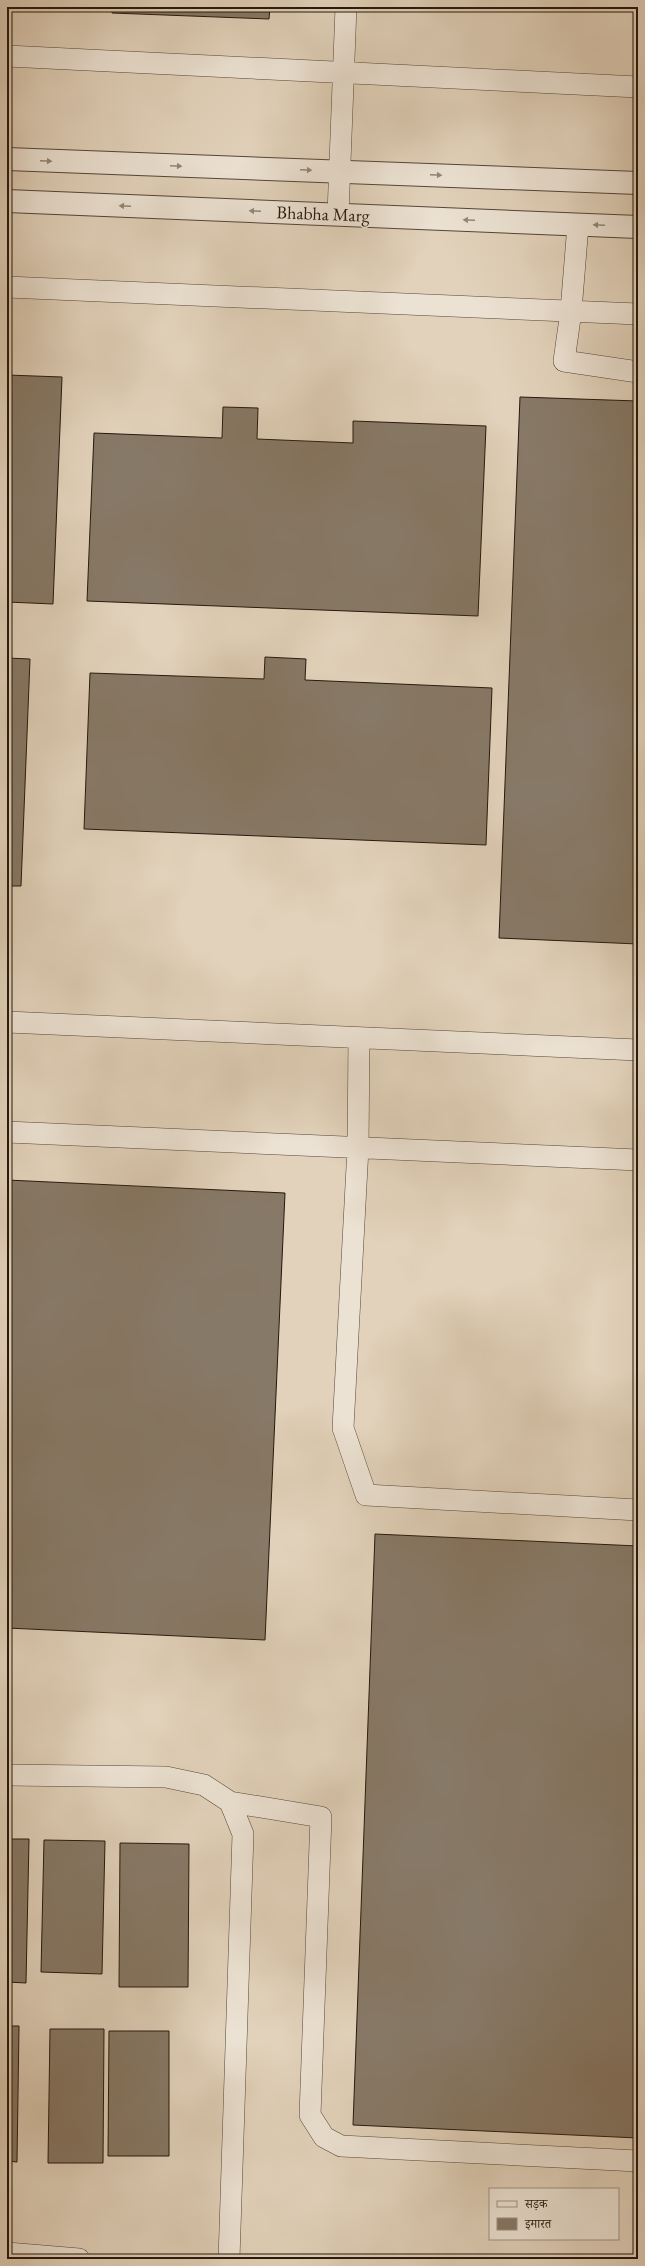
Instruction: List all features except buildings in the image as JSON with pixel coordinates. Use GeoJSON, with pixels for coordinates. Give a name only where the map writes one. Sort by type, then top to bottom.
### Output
{"type":"FeatureCollection","features":[{"type":"Feature","properties":{"kind":"street"},"geometry":{"type":"LineString","coordinates":[[7,159],[638,183]]}},
{"type":"Feature","properties":{"kind":"street","name":"Bhabha Marg"},"geometry":{"type":"LineString","coordinates":[[7,201],[638,227]]}},
{"type":"Feature","properties":{"kind":"lane"},"geometry":{"type":"LineString","coordinates":[[338,214],[346,7]]}},
{"type":"Feature","properties":{"kind":"lane"},"geometry":{"type":"LineString","coordinates":[[7,56],[638,87]]}},
{"type":"Feature","properties":{"kind":"lane"},"geometry":{"type":"LineString","coordinates":[[578,224],[571,311],[564,361],[638,372]]}},
{"type":"Feature","properties":{"kind":"lane"},"geometry":{"type":"LineString","coordinates":[[7,286],[638,314]]}},
{"type":"Feature","properties":{"kind":"lane"},"geometry":{"type":"LineString","coordinates":[[7,1022],[638,1050]]}},
{"type":"Feature","properties":{"kind":"lane"},"geometry":{"type":"LineString","coordinates":[[359,1038],[358,1148],[343,1428],[366,1495],[638,1510]]}},
{"type":"Feature","properties":{"kind":"lane"},"geometry":{"type":"LineString","coordinates":[[7,1132],[638,1160]]}},
{"type":"Feature","properties":{"kind":"lane"},"geometry":{"type":"LineString","coordinates":[[7,1775],[166,1777],[204,1784],[230,1802],[321,1817],[310,2115],[324,2137],[341,2146],[638,2161]]}},
{"type":"Feature","properties":{"kind":"lane"},"geometry":{"type":"LineString","coordinates":[[229,2259],[243,1834],[230,1802]]}},
{"type":"Feature","properties":{"kind":"lane"},"geometry":{"type":"LineString","coordinates":[[7,2253],[79,2259]]}}]}
